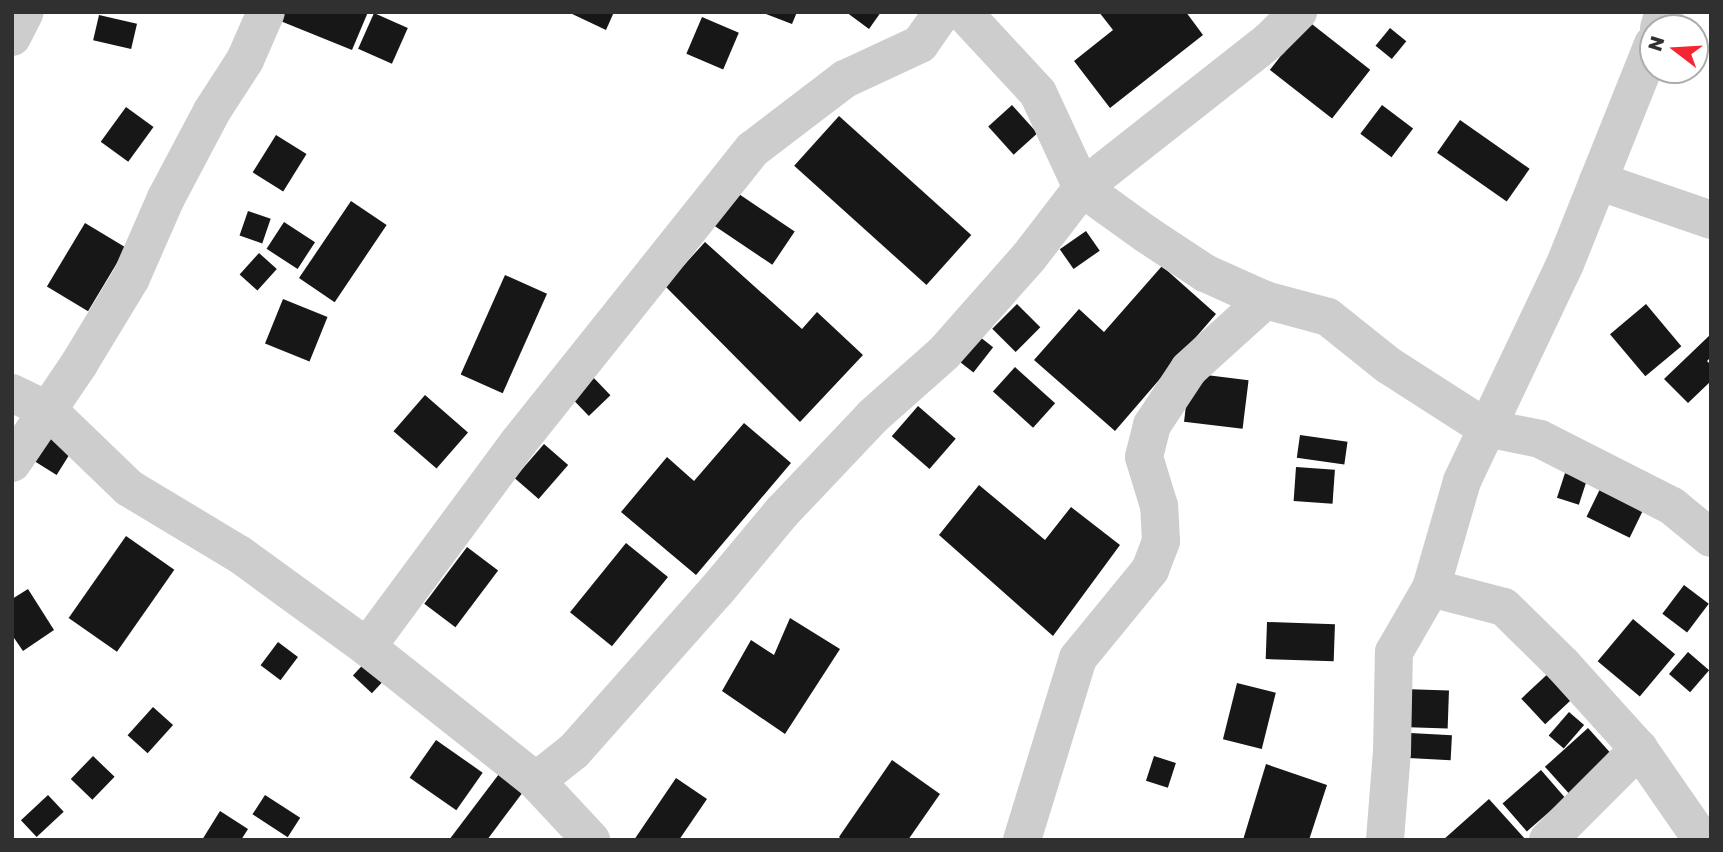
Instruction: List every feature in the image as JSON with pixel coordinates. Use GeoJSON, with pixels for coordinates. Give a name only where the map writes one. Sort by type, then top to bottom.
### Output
{"type":"FeatureCollection","features":[{"type":"Feature","properties":{"kind":"street"},"geometry":{"type":"LineString","coordinates":[[12,37],[25,12]]}},
{"type":"Feature","properties":{"kind":"street"},"geometry":{"type":"LineString","coordinates":[[12,463],[49,411],[131,278],[166,198],[212,111],[245,60],[266,12]]}},
{"type":"Feature","properties":{"kind":"street"},"geometry":{"type":"LineString","coordinates":[[367,647],[518,443],[752,149],[845,79],[920,44],[942,12]]}},
{"type":"Feature","properties":{"kind":"street"},"geometry":{"type":"LineString","coordinates":[[963,12],[1038,93],[1082,188],[1205,273],[1265,300],[1328,317],[1388,366],[1486,428],[1540,439],[1551,444],[1672,506],[1711,538]]}},
{"type":"Feature","properties":{"kind":"street"},"geometry":{"type":"LineString","coordinates":[[536,781],[574,751],[782,512],[855,435],[944,353],[1029,257],[1082,188],[1270,40],[1298,12]]}},
{"type":"Feature","properties":{"kind":"street"},"geometry":{"type":"LineString","coordinates":[[1385,840],[1392,752],[1394,652],[1431,588],[1462,481],[1565,264],[1639,79]]}},
{"type":"Feature","properties":{"kind":"street"},"geometry":{"type":"LineString","coordinates":[[1598,181],[1711,220]]}},
{"type":"Feature","properties":{"kind":"street"},"geometry":{"type":"LineString","coordinates":[[1022,840],[1078,658],[1150,570],[1161,541],[1159,506],[1144,457],[1152,425],[1189,369],[1265,300]]}},
{"type":"Feature","properties":{"kind":"street"},"geometry":{"type":"LineString","coordinates":[[12,393],[49,411],[129,488],[239,554],[367,647],[536,781],[591,840]]}},
{"type":"Feature","properties":{"kind":"street"},"geometry":{"type":"LineString","coordinates":[[1431,588],[1504,607],[1563,665],[1639,749],[1702,840]]}},
{"type":"Feature","properties":{"kind":"street"},"geometry":{"type":"LineString","coordinates":[[1548,840],[1639,749]]}},
{"type":"Feature","properties":{"kind":"building"},"geometry":{"type":"Polygon","coordinates":[[[269,12],[368,12],[352,50],[268,16],[269,12]]]}},
{"type":"Feature","properties":{"kind":"building"},"geometry":{"type":"Polygon","coordinates":[[[568,12],[614,12],[606,30],[568,12]]]}},
{"type":"Feature","properties":{"kind":"building"},"geometry":{"type":"Polygon","coordinates":[[[761,12],[797,12],[792,24],[761,12]]]}},
{"type":"Feature","properties":{"kind":"building"},"geometry":{"type":"Polygon","coordinates":[[[846,12],[881,12],[869,29],[846,12]]]}},
{"type":"Feature","properties":{"kind":"building"},"geometry":{"type":"Polygon","coordinates":[[[1099,12],[1186,12],[1203,35],[1110,108],[1074,61],[1113,30],[1099,12]]]}},
{"type":"Feature","properties":{"kind":"building"},"geometry":{"type":"Polygon","coordinates":[[[374,13],[408,28],[392,64],[358,49],[374,13]]]}},
{"type":"Feature","properties":{"kind":"building"},"geometry":{"type":"Polygon","coordinates":[[[99,15],[137,24],[131,49],[93,40],[99,15]]]}},
{"type":"Feature","properties":{"kind":"building"},"geometry":{"type":"Polygon","coordinates":[[[702,17],[739,33],[723,69],[686,54],[702,17]]]}},
{"type":"Feature","properties":{"kind":"building"},"geometry":{"type":"Polygon","coordinates":[[[1308,21],[1370,70],[1332,118],[1270,70],[1308,21]]]}},
{"type":"Feature","properties":{"kind":"building"},"geometry":{"type":"Polygon","coordinates":[[[1390,28],[1406,41],[1392,59],[1376,46],[1390,28]]]}},
{"type":"Feature","properties":{"kind":"building"},"geometry":{"type":"Polygon","coordinates":[[[1012,105],[1037,133],[1014,155],[988,126],[1012,105]]]}},
{"type":"Feature","properties":{"kind":"building"},"geometry":{"type":"Polygon","coordinates":[[[1382,105],[1413,128],[1391,157],[1360,134],[1382,105]]]}},
{"type":"Feature","properties":{"kind":"building"},"geometry":{"type":"Polygon","coordinates":[[[126,107],[154,127],[128,162],[101,142],[126,107]]]}},
{"type":"Feature","properties":{"kind":"building"},"geometry":{"type":"Polygon","coordinates":[[[839,116],[971,235],[926,285],[794,166],[839,116]]]}},
{"type":"Feature","properties":{"kind":"building"},"geometry":{"type":"Polygon","coordinates":[[[1460,120],[1530,169],[1507,202],[1437,153],[1460,120]]]}},
{"type":"Feature","properties":{"kind":"building"},"geometry":{"type":"Polygon","coordinates":[[[276,135],[307,154],[283,191],[253,172],[276,135]]]}},
{"type":"Feature","properties":{"kind":"building"},"geometry":{"type":"Polygon","coordinates":[[[730,188],[795,232],[772,265],[708,221],[730,188]]]}},
{"type":"Feature","properties":{"kind":"building"},"geometry":{"type":"Polygon","coordinates":[[[351,201],[387,225],[335,302],[299,278],[351,201]]]}},
{"type":"Feature","properties":{"kind":"building"},"geometry":{"type":"Polygon","coordinates":[[[248,211],[271,219],[262,243],[240,236],[248,211]]]}},
{"type":"Feature","properties":{"kind":"building"},"geometry":{"type":"Polygon","coordinates":[[[284,222],[315,242],[298,269],[267,249],[284,222]]]}},
{"type":"Feature","properties":{"kind":"building"},"geometry":{"type":"Polygon","coordinates":[[[85,223],[126,248],[88,311],[47,286],[85,223]]]}},
{"type":"Feature","properties":{"kind":"building"},"geometry":{"type":"Polygon","coordinates":[[[1086,231],[1100,251],[1074,269],[1060,249],[1086,231]]]}},
{"type":"Feature","properties":{"kind":"building"},"geometry":{"type":"Polygon","coordinates":[[[705,242],[802,329],[817,312],[863,355],[800,422],[665,286],[705,242]]]}},
{"type":"Feature","properties":{"kind":"building"},"geometry":{"type":"Polygon","coordinates":[[[259,253],[277,269],[257,291],[240,275],[259,253]]]}},
{"type":"Feature","properties":{"kind":"building"},"geometry":{"type":"Polygon","coordinates":[[[1162,266],[1216,314],[1115,431],[1034,360],[1079,309],[1104,332],[1162,266]]]}},
{"type":"Feature","properties":{"kind":"building"},"geometry":{"type":"Polygon","coordinates":[[[505,275],[547,294],[503,393],[461,375],[505,275]]]}},
{"type":"Feature","properties":{"kind":"building"},"geometry":{"type":"Polygon","coordinates":[[[283,299],[328,317],[310,361],[265,344],[283,299]]]}},
{"type":"Feature","properties":{"kind":"building"},"geometry":{"type":"Polygon","coordinates":[[[1017,304],[1040,327],[1016,352],[992,329],[1017,304]]]}},
{"type":"Feature","properties":{"kind":"building"},"geometry":{"type":"Polygon","coordinates":[[[1646,304],[1681,346],[1645,376],[1610,334],[1646,304]]]}},
{"type":"Feature","properties":{"kind":"building"},"geometry":{"type":"Polygon","coordinates":[[[975,333],[993,347],[973,372],[955,358],[975,333]]]}},
{"type":"Feature","properties":{"kind":"building"},"geometry":{"type":"Polygon","coordinates":[[[1711,334],[1711,357],[1707,361],[1711,365],[1711,381],[1688,403],[1664,379],[1711,334]]]}},
{"type":"Feature","properties":{"kind":"building"},"geometry":{"type":"Polygon","coordinates":[[[1015,367],[1055,403],[1033,428],[993,392],[1015,367]]]}},
{"type":"Feature","properties":{"kind":"building"},"geometry":{"type":"Polygon","coordinates":[[[1190,373],[1249,380],[1243,429],[1184,422],[1190,373]]]}},
{"type":"Feature","properties":{"kind":"building"},"geometry":{"type":"Polygon","coordinates":[[[591,375],[610,395],[589,416],[569,396],[591,375]]]}},
{"type":"Feature","properties":{"kind":"building"},"geometry":{"type":"Polygon","coordinates":[[[425,395],[468,432],[437,469],[394,431],[425,395]]]}},
{"type":"Feature","properties":{"kind":"building"},"geometry":{"type":"Polygon","coordinates":[[[918,406],[956,439],[929,469],[892,436],[918,406]]]}},
{"type":"Feature","properties":{"kind":"building"},"geometry":{"type":"Polygon","coordinates":[[[744,423],[791,463],[696,575],[621,512],[667,457],[694,481],[744,423]]]}},
{"type":"Feature","properties":{"kind":"building"},"geometry":{"type":"Polygon","coordinates":[[[51,435],[73,449],[57,475],[35,461],[51,435]]]}},
{"type":"Feature","properties":{"kind":"building"},"geometry":{"type":"Polygon","coordinates":[[[1300,435],[1348,442],[1344,464],[1297,458],[1300,435]]]}},
{"type":"Feature","properties":{"kind":"building"},"geometry":{"type":"Polygon","coordinates":[[[544,444],[568,465],[539,499],[514,478],[544,444]]]}},
{"type":"Feature","properties":{"kind":"building"},"geometry":{"type":"Polygon","coordinates":[[[1296,467],[1335,470],[1333,504],[1294,501],[1296,467]]]}},
{"type":"Feature","properties":{"kind":"building"},"geometry":{"type":"Polygon","coordinates":[[[1565,473],[1587,480],[1579,505],[1557,498],[1565,473]]]}},
{"type":"Feature","properties":{"kind":"building"},"geometry":{"type":"Polygon","coordinates":[[[979,485],[1045,540],[1071,507],[1120,545],[1053,636],[939,535],[979,485]]]}},
{"type":"Feature","properties":{"kind":"building"},"geometry":{"type":"Polygon","coordinates":[[[1601,487],[1644,508],[1630,538],[1587,517],[1601,487]]]}},
{"type":"Feature","properties":{"kind":"building"},"geometry":{"type":"Polygon","coordinates":[[[126,536],[174,570],[117,652],[69,618],[126,536]]]}},
{"type":"Feature","properties":{"kind":"building"},"geometry":{"type":"Polygon","coordinates":[[[626,543],[668,577],[612,646],[570,612],[626,543]]]}},
{"type":"Feature","properties":{"kind":"building"},"geometry":{"type":"Polygon","coordinates":[[[467,547],[498,570],[455,627],[424,604],[467,547]]]}},
{"type":"Feature","properties":{"kind":"building"},"geometry":{"type":"Polygon","coordinates":[[[1684,585],[1709,604],[1687,632],[1662,614],[1684,585]]]}},
{"type":"Feature","properties":{"kind":"building"},"geometry":{"type":"Polygon","coordinates":[[[28,589],[54,630],[23,651],[12,635],[12,599],[28,589]]]}},
{"type":"Feature","properties":{"kind":"building"},"geometry":{"type":"Polygon","coordinates":[[[790,618],[840,649],[785,734],[722,691],[751,640],[774,655],[790,618]]]}},
{"type":"Feature","properties":{"kind":"building"},"geometry":{"type":"Polygon","coordinates":[[[1633,619],[1675,654],[1640,696],[1598,661],[1633,619]]]}},
{"type":"Feature","properties":{"kind":"building"},"geometry":{"type":"Polygon","coordinates":[[[1267,622],[1335,624],[1334,661],[1266,659],[1267,622]]]}},
{"type":"Feature","properties":{"kind":"building"},"geometry":{"type":"Polygon","coordinates":[[[278,642],[298,657],[281,680],[261,665],[278,642]]]}},
{"type":"Feature","properties":{"kind":"building"},"geometry":{"type":"Polygon","coordinates":[[[1688,652],[1709,670],[1690,692],[1669,674],[1688,652]]]}},
{"type":"Feature","properties":{"kind":"building"},"geometry":{"type":"Polygon","coordinates":[[[372,655],[391,673],[372,693],[353,675],[372,655]]]}},
{"type":"Feature","properties":{"kind":"building"},"geometry":{"type":"Polygon","coordinates":[[[1552,670],[1576,696],[1545,724],[1521,699],[1552,670]]]}},
{"type":"Feature","properties":{"kind":"building"},"geometry":{"type":"Polygon","coordinates":[[[1237,683],[1276,693],[1262,749],[1223,739],[1237,683]]]}},
{"type":"Feature","properties":{"kind":"building"},"geometry":{"type":"Polygon","coordinates":[[[1403,689],[1449,691],[1448,729],[1402,727],[1403,689]]]}},
{"type":"Feature","properties":{"kind":"building"},"geometry":{"type":"Polygon","coordinates":[[[153,707],[173,725],[148,753],[128,735],[153,707]]]}},
{"type":"Feature","properties":{"kind":"building"},"geometry":{"type":"Polygon","coordinates":[[[1569,712],[1584,725],[1564,749],[1549,735],[1569,712]]]}},
{"type":"Feature","properties":{"kind":"building"},"geometry":{"type":"Polygon","coordinates":[[[1588,728],[1613,756],[1570,795],[1545,767],[1588,728]]]}},
{"type":"Feature","properties":{"kind":"building"},"geometry":{"type":"Polygon","coordinates":[[[1410,733],[1452,735],[1451,760],[1409,758],[1410,733]]]}},
{"type":"Feature","properties":{"kind":"building"},"geometry":{"type":"Polygon","coordinates":[[[436,740],[483,773],[456,810],[410,778],[436,740]]]}},
{"type":"Feature","properties":{"kind":"building"},"geometry":{"type":"Polygon","coordinates":[[[93,756],[115,777],[92,800],[71,779],[93,756]]]}},
{"type":"Feature","properties":{"kind":"building"},"geometry":{"type":"Polygon","coordinates":[[[1154,756],[1176,763],[1168,788],[1146,781],[1154,756]]]}},
{"type":"Feature","properties":{"kind":"building"},"geometry":{"type":"Polygon","coordinates":[[[892,760],[940,794],[908,840],[842,840],[839,837],[892,760]]]}},
{"type":"Feature","properties":{"kind":"building"},"geometry":{"type":"Polygon","coordinates":[[[1266,764],[1327,785],[1309,840],[1243,840],[1266,764]]]}},
{"type":"Feature","properties":{"kind":"building"},"geometry":{"type":"Polygon","coordinates":[[[1541,770],[1565,798],[1527,831],[1503,803],[1541,770]]]}},
{"type":"Feature","properties":{"kind":"building"},"geometry":{"type":"Polygon","coordinates":[[[499,774],[523,792],[487,840],[449,840],[499,774]]]}},
{"type":"Feature","properties":{"kind":"building"},"geometry":{"type":"Polygon","coordinates":[[[676,778],[707,799],[679,840],[634,840],[676,778]]]}},
{"type":"Feature","properties":{"kind":"building"},"geometry":{"type":"Polygon","coordinates":[[[48,795],[64,812],[37,837],[21,820],[48,795]]]}},
{"type":"Feature","properties":{"kind":"building"},"geometry":{"type":"Polygon","coordinates":[[[265,795],[300,818],[288,837],[252,814],[265,795]]]}},
{"type":"Feature","properties":{"kind":"building"},"geometry":{"type":"Polygon","coordinates":[[[1489,799],[1526,840],[1443,840],[1489,799]]]}},
{"type":"Feature","properties":{"kind":"building"},"geometry":{"type":"Polygon","coordinates":[[[220,811],[248,829],[241,840],[202,840],[220,811]]]}}]}
